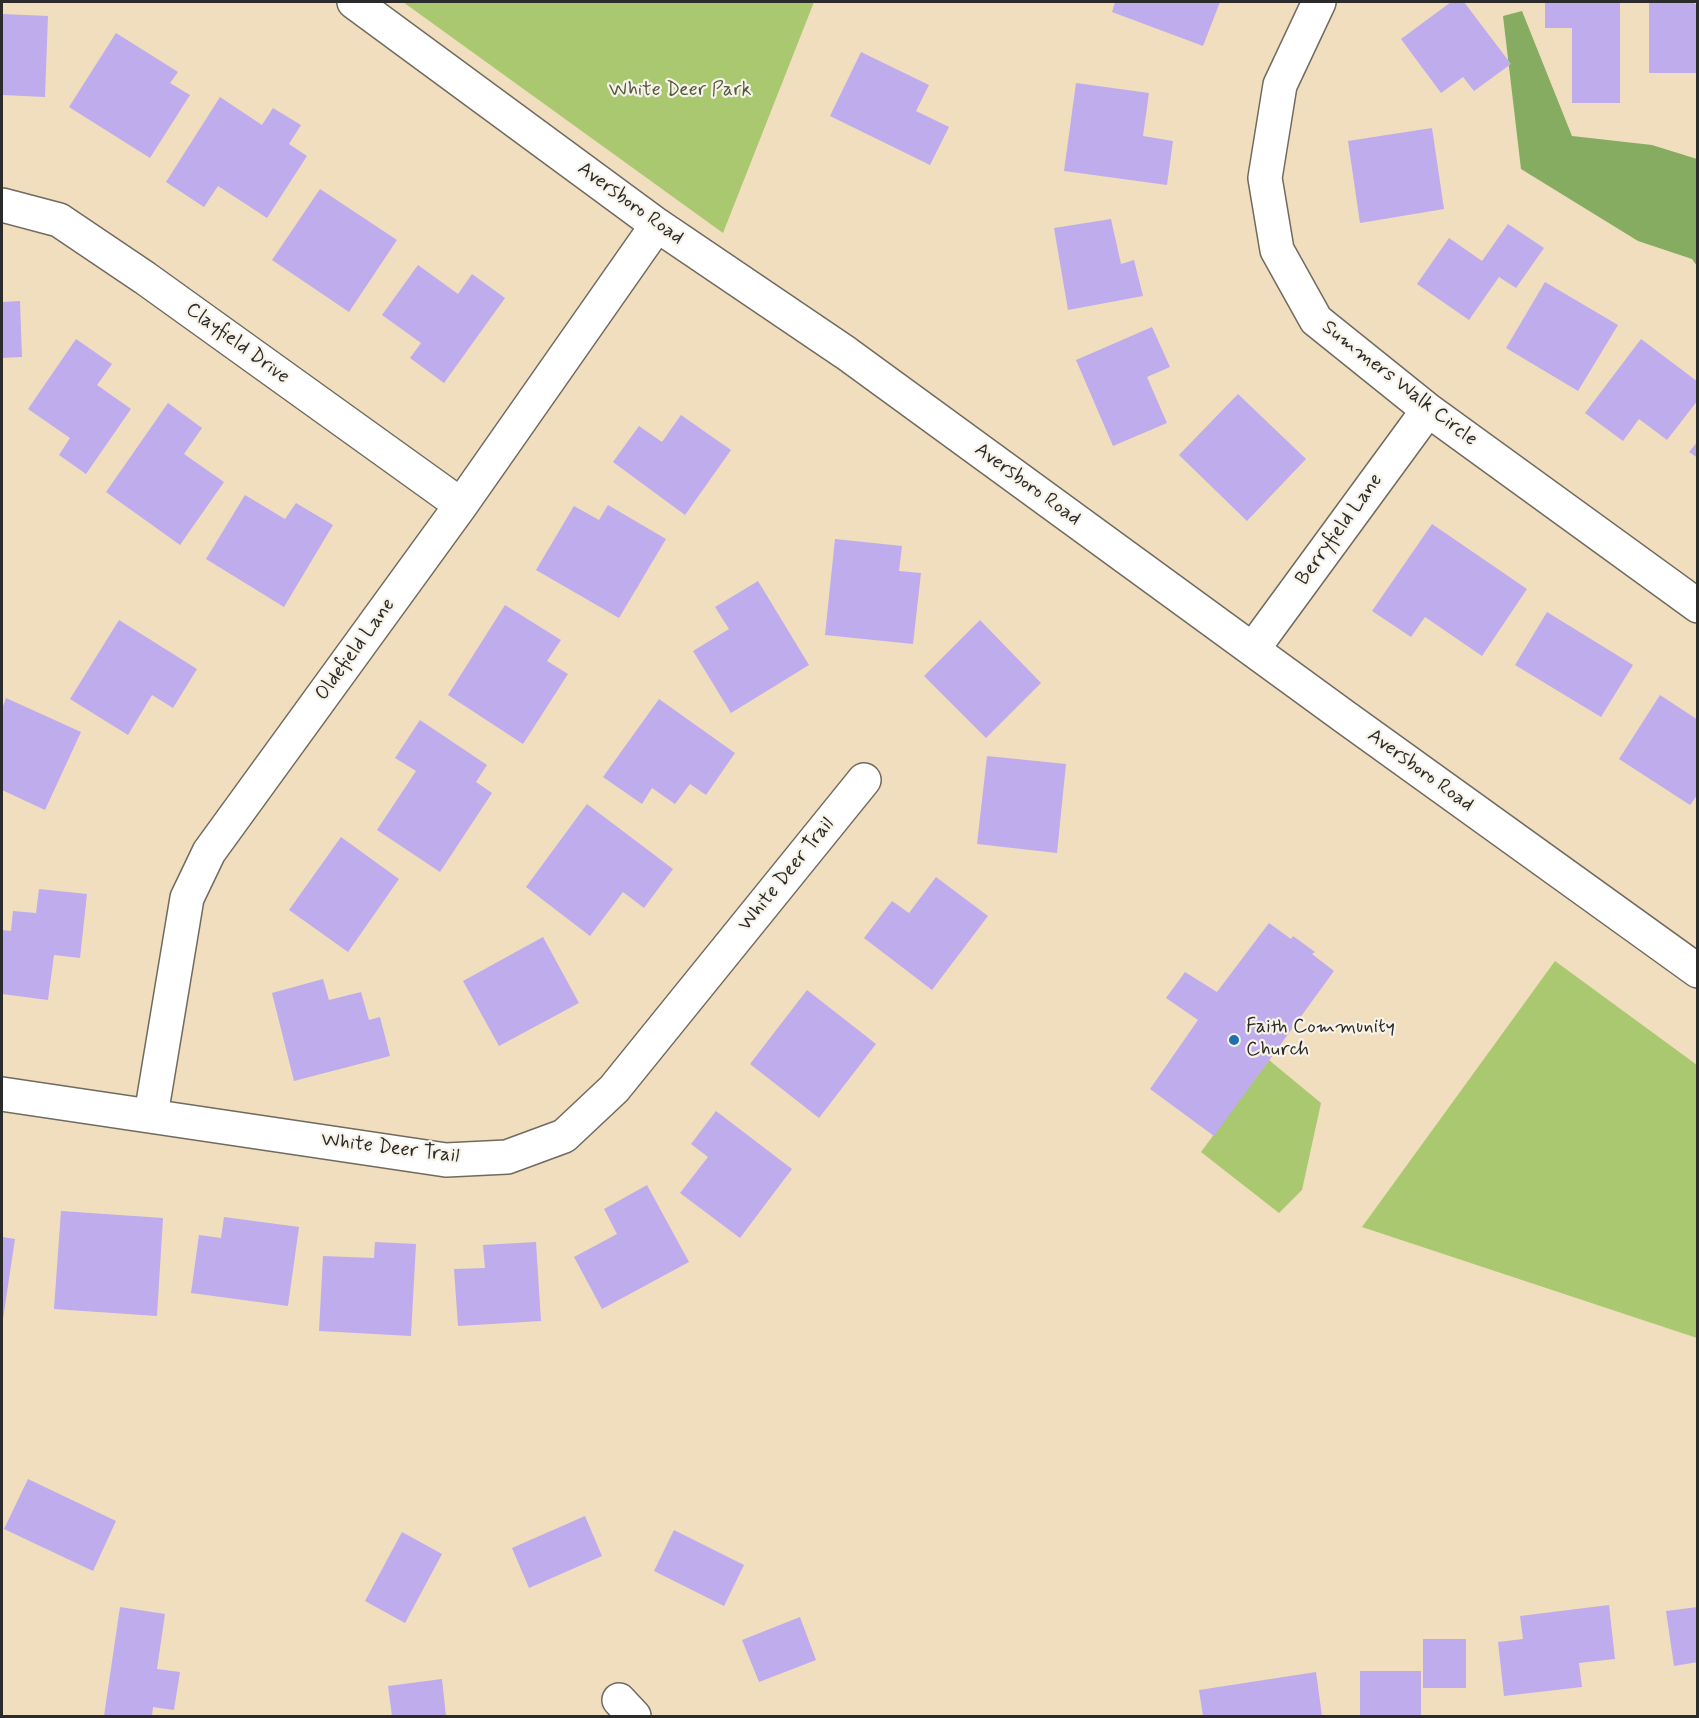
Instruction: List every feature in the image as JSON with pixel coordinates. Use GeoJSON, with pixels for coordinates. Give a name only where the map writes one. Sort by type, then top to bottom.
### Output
{"type":"FeatureCollection","features":[{"type":"Feature","properties":{"kind":"street","name":"Aversboro Road"},"geometry":{"type":"LineString","coordinates":[[354,2],[657,225],[846,353],[1698,971]]}},
{"type":"Feature","properties":{"kind":"street","name":"Summers Walk Circle"},"geometry":{"type":"LineString","coordinates":[[1319,2],[1280,85],[1265,178],[1277,250],[1316,320],[1428,410],[1698,606]]}},
{"type":"Feature","properties":{"kind":"street","name":"Clayfield Drive"},"geometry":{"type":"LineString","coordinates":[[2,205],[59,219],[461,505]]}},
{"type":"Feature","properties":{"kind":"street","name":"Oldefield Lane"},"geometry":{"type":"LineString","coordinates":[[151,1115],[188,898],[209,852],[461,505],[657,225]]}},
{"type":"Feature","properties":{"kind":"street","name":"Berryfield Lane"},"geometry":{"type":"LineString","coordinates":[[1253,649],[1428,410]]}},
{"type":"Feature","properties":{"kind":"street","name":"White Deer Trail"},"geometry":{"type":"LineString","coordinates":[[2,1094],[446,1160],[507,1157],[564,1136],[614,1089],[864,780]]}},
{"type":"Feature","properties":{"kind":"green space","name":"White Deer Park"},"geometry":{"type":"Polygon","coordinates":[[[403,2],[814,2],[723,233],[403,2]]]}},
{"type":"Feature","properties":{"kind":"green space"},"geometry":{"type":"Polygon","coordinates":[[[1522,11],[1572,136],[1652,145],[1697,159],[1697,266],[1692,259],[1638,241],[1521,169],[1503,16],[1522,11]]]}},
{"type":"Feature","properties":{"kind":"green space"},"geometry":{"type":"Polygon","coordinates":[[[1555,961],[1697,1065],[1697,1338],[1362,1227],[1555,961]]]}},
{"type":"Feature","properties":{"kind":"green space"},"geometry":{"type":"Polygon","coordinates":[[[1269,1060],[1321,1103],[1302,1190],[1279,1213],[1201,1152],[1269,1060]]]}},
{"type":"Feature","properties":{"kind":"building"},"geometry":{"type":"Polygon","coordinates":[[[1115,2],[1220,2],[1203,46],[1112,12],[1115,2]]]}},
{"type":"Feature","properties":{"kind":"building"},"geometry":{"type":"Polygon","coordinates":[[[1451,2],[1464,2],[1511,64],[1474,91],[1463,77],[1441,93],[1401,39],[1451,2]]]}},
{"type":"Feature","properties":{"kind":"building"},"geometry":{"type":"Polygon","coordinates":[[[1545,2],[1620,2],[1620,103],[1572,103],[1572,28],[1545,28],[1545,2]]]}},
{"type":"Feature","properties":{"kind":"building"},"geometry":{"type":"Polygon","coordinates":[[[1649,2],[1694,2],[1698,4],[1698,73],[1649,73],[1649,2]]]}},
{"type":"Feature","properties":{"kind":"building"},"geometry":{"type":"Polygon","coordinates":[[[2,14],[48,16],[45,97],[2,95],[2,14]]]}},
{"type":"Feature","properties":{"kind":"building"},"geometry":{"type":"Polygon","coordinates":[[[116,33],[178,72],[170,83],[190,95],[150,158],[69,107],[116,33]]]}},
{"type":"Feature","properties":{"kind":"building"},"geometry":{"type":"Polygon","coordinates":[[[861,52],[929,85],[916,111],[949,127],[930,165],[830,116],[861,52]]]}},
{"type":"Feature","properties":{"kind":"building"},"geometry":{"type":"Polygon","coordinates":[[[1076,83],[1149,93],[1143,136],[1173,141],[1167,185],[1064,171],[1076,83]]]}},
{"type":"Feature","properties":{"kind":"building"},"geometry":{"type":"Polygon","coordinates":[[[220,97],[262,125],[273,108],[301,125],[289,144],[307,156],[267,218],[218,186],[204,207],[166,182],[220,97]]]}},
{"type":"Feature","properties":{"kind":"building"},"geometry":{"type":"Polygon","coordinates":[[[1432,128],[1444,209],[1360,223],[1348,141],[1432,128]]]}},
{"type":"Feature","properties":{"kind":"building"},"geometry":{"type":"Polygon","coordinates":[[[320,189],[397,240],[349,312],[272,260],[320,189]]]}},
{"type":"Feature","properties":{"kind":"building"},"geometry":{"type":"Polygon","coordinates":[[[1111,219],[1121,264],[1134,260],[1143,296],[1068,310],[1054,228],[1111,219]]]}},
{"type":"Feature","properties":{"kind":"building"},"geometry":{"type":"Polygon","coordinates":[[[1508,224],[1544,248],[1516,288],[1499,277],[1469,320],[1417,284],[1449,238],[1482,261],[1508,224]]]}},
{"type":"Feature","properties":{"kind":"building"},"geometry":{"type":"Polygon","coordinates":[[[418,265],[458,294],[472,274],[505,298],[444,383],[410,358],[421,343],[382,315],[418,265]]]}},
{"type":"Feature","properties":{"kind":"building"},"geometry":{"type":"Polygon","coordinates":[[[1545,282],[1618,325],[1578,391],[1506,348],[1545,282]]]}},
{"type":"Feature","properties":{"kind":"building"},"geometry":{"type":"Polygon","coordinates":[[[20,301],[22,357],[2,358],[2,302],[20,301]]]}},
{"type":"Feature","properties":{"kind":"building"},"geometry":{"type":"Polygon","coordinates":[[[1152,327],[1170,367],[1147,377],[1167,423],[1113,446],[1076,360],[1152,327]]]}},
{"type":"Feature","properties":{"kind":"building"},"geometry":{"type":"Polygon","coordinates":[[[76,339],[112,364],[97,385],[131,409],[86,474],[59,455],[70,438],[28,409],[76,339]]]}},
{"type":"Feature","properties":{"kind":"building"},"geometry":{"type":"Polygon","coordinates":[[[1641,339],[1698,382],[1698,400],[1667,440],[1639,419],[1623,441],[1585,413],[1641,339]]]}},
{"type":"Feature","properties":{"kind":"building"},"geometry":{"type":"Polygon","coordinates":[[[1238,394],[1306,459],[1247,521],[1179,455],[1238,394]]]}},
{"type":"Feature","properties":{"kind":"building"},"geometry":{"type":"Polygon","coordinates":[[[168,403],[202,428],[184,454],[224,482],[180,545],[106,492],[168,403]]]}},
{"type":"Feature","properties":{"kind":"building"},"geometry":{"type":"Polygon","coordinates":[[[681,415],[731,450],[685,515],[613,462],[639,426],[662,442],[681,415]]]}},
{"type":"Feature","properties":{"kind":"building"},"geometry":{"type":"Polygon","coordinates":[[[1698,441],[1698,458],[1689,452],[1698,441]]]}},
{"type":"Feature","properties":{"kind":"building"},"geometry":{"type":"Polygon","coordinates":[[[245,495],[285,519],[296,503],[333,525],[284,607],[206,559],[245,495]]]}},
{"type":"Feature","properties":{"kind":"building"},"geometry":{"type":"Polygon","coordinates":[[[608,505],[666,539],[619,618],[536,570],[574,506],[599,520],[608,505]]]}},
{"type":"Feature","properties":{"kind":"building"},"geometry":{"type":"Polygon","coordinates":[[[1432,524],[1527,589],[1482,656],[1425,617],[1411,637],[1372,611],[1432,524]]]}},
{"type":"Feature","properties":{"kind":"building"},"geometry":{"type":"Polygon","coordinates":[[[835,539],[902,546],[899,571],[921,573],[913,644],[825,635],[835,539]]]}},
{"type":"Feature","properties":{"kind":"building"},"geometry":{"type":"Polygon","coordinates":[[[758,581],[809,665],[731,713],[693,651],[729,629],[715,607],[758,581]]]}},
{"type":"Feature","properties":{"kind":"building"},"geometry":{"type":"Polygon","coordinates":[[[505,605],[561,640],[547,661],[568,674],[523,744],[448,695],[505,605]]]}},
{"type":"Feature","properties":{"kind":"building"},"geometry":{"type":"Polygon","coordinates":[[[1547,612],[1633,665],[1601,717],[1515,665],[1547,612]]]}},
{"type":"Feature","properties":{"kind":"building"},"geometry":{"type":"Polygon","coordinates":[[[119,620],[197,669],[173,708],[152,695],[128,735],[70,699],[119,620]]]}},
{"type":"Feature","properties":{"kind":"building"},"geometry":{"type":"Polygon","coordinates":[[[980,620],[1041,683],[986,738],[924,676],[980,620]]]}},
{"type":"Feature","properties":{"kind":"building"},"geometry":{"type":"Polygon","coordinates":[[[1660,695],[1698,720],[1698,794],[1690,805],[1619,759],[1660,695]]]}},
{"type":"Feature","properties":{"kind":"building"},"geometry":{"type":"Polygon","coordinates":[[[6,698],[81,732],[45,810],[2,790],[2,709],[6,698]]]}},
{"type":"Feature","properties":{"kind":"building"},"geometry":{"type":"Polygon","coordinates":[[[659,699],[735,753],[706,795],[690,784],[675,804],[652,788],[642,804],[603,777],[659,699]]]}},
{"type":"Feature","properties":{"kind":"building"},"geometry":{"type":"Polygon","coordinates":[[[420,720],[487,765],[476,782],[492,793],[440,872],[377,830],[416,771],[395,758],[420,720]]]}},
{"type":"Feature","properties":{"kind":"building"},"geometry":{"type":"Polygon","coordinates":[[[987,756],[1066,764],[1057,853],[977,844],[987,756]]]}},
{"type":"Feature","properties":{"kind":"building"},"geometry":{"type":"Polygon","coordinates":[[[587,804],[673,869],[644,908],[623,892],[590,936],[526,887],[587,804]]]}},
{"type":"Feature","properties":{"kind":"building"},"geometry":{"type":"Polygon","coordinates":[[[341,837],[399,879],[348,952],[289,910],[341,837]]]}},
{"type":"Feature","properties":{"kind":"building"},"geometry":{"type":"Polygon","coordinates":[[[936,877],[988,916],[932,990],[864,938],[892,901],[909,913],[936,877]]]}},
{"type":"Feature","properties":{"kind":"building"},"geometry":{"type":"Polygon","coordinates":[[[39,889],[87,894],[80,958],[54,955],[48,1000],[2,994],[2,930],[11,931],[13,911],[36,913],[39,889]]]}},
{"type":"Feature","properties":{"kind":"building","name":"Faith Community Church"},"geometry":{"type":"Polygon","coordinates":[[[1269,923],[1291,939],[1293,936],[1315,952],[1312,954],[1334,971],[1214,1136],[1150,1089],[1198,1020],[1166,998],[1185,972],[1217,992],[1269,923]]]}},
{"type":"Feature","properties":{"kind":"building"},"geometry":{"type":"Polygon","coordinates":[[[543,937],[579,1003],[499,1046],[463,981],[543,937]]]}},
{"type":"Feature","properties":{"kind":"building"},"geometry":{"type":"Polygon","coordinates":[[[323,979],[329,1000],[361,992],[369,1020],[380,1017],[390,1056],[294,1081],[272,993],[323,979]]]}},
{"type":"Feature","properties":{"kind":"building"},"geometry":{"type":"Polygon","coordinates":[[[807,990],[876,1044],[819,1118],[750,1064],[807,990]]]}},
{"type":"Feature","properties":{"kind":"building"},"geometry":{"type":"Polygon","coordinates":[[[716,1111],[792,1169],[740,1238],[680,1193],[708,1157],[691,1144],[716,1111]]]}},
{"type":"Feature","properties":{"kind":"building"},"geometry":{"type":"Polygon","coordinates":[[[647,1185],[689,1262],[602,1309],[574,1257],[617,1234],[604,1209],[647,1185]]]}},
{"type":"Feature","properties":{"kind":"building"},"geometry":{"type":"Polygon","coordinates":[[[61,1211],[163,1218],[157,1316],[54,1309],[61,1211]]]}},
{"type":"Feature","properties":{"kind":"building"},"geometry":{"type":"Polygon","coordinates":[[[224,1217],[299,1227],[288,1306],[191,1293],[199,1235],[221,1238],[224,1217]]]}},
{"type":"Feature","properties":{"kind":"building"},"geometry":{"type":"Polygon","coordinates":[[[2,1237],[15,1239],[3,1319],[2,1319],[2,1237]]]}},
{"type":"Feature","properties":{"kind":"building"},"geometry":{"type":"Polygon","coordinates":[[[375,1242],[416,1244],[411,1336],[319,1331],[323,1256],[374,1258],[375,1242]]]}},
{"type":"Feature","properties":{"kind":"building"},"geometry":{"type":"Polygon","coordinates":[[[536,1242],[541,1321],[458,1326],[454,1269],[485,1268],[483,1245],[536,1242]]]}},
{"type":"Feature","properties":{"kind":"building"},"geometry":{"type":"Polygon","coordinates":[[[28,1479],[116,1521],[93,1571],[4,1529],[28,1479]]]}},
{"type":"Feature","properties":{"kind":"building"},"geometry":{"type":"Polygon","coordinates":[[[585,1516],[602,1556],[529,1588],[512,1548],[585,1516]]]}},
{"type":"Feature","properties":{"kind":"building"},"geometry":{"type":"Polygon","coordinates":[[[674,1530],[744,1565],[724,1606],[654,1571],[674,1530]]]}},
{"type":"Feature","properties":{"kind":"building"},"geometry":{"type":"Polygon","coordinates":[[[402,1532],[442,1554],[405,1623],[365,1601],[402,1532]]]}},
{"type":"Feature","properties":{"kind":"building"},"geometry":{"type":"Polygon","coordinates":[[[1609,1605],[1615,1659],[1579,1663],[1582,1687],[1504,1696],[1498,1642],[1523,1639],[1520,1616],[1609,1605]]]}},
{"type":"Feature","properties":{"kind":"building"},"geometry":{"type":"Polygon","coordinates":[[[120,1607],[165,1614],[157,1669],[180,1672],[174,1710],[153,1707],[152,1716],[104,1716],[120,1607]]]}},
{"type":"Feature","properties":{"kind":"building"},"geometry":{"type":"Polygon","coordinates":[[[1698,1607],[1698,1662],[1674,1666],[1666,1611],[1698,1607]]]}},
{"type":"Feature","properties":{"kind":"building"},"geometry":{"type":"Polygon","coordinates":[[[800,1617],[816,1660],[759,1682],[742,1640],[800,1617]]]}},
{"type":"Feature","properties":{"kind":"building"},"geometry":{"type":"Polygon","coordinates":[[[1423,1639],[1466,1639],[1466,1688],[1423,1688],[1423,1639]]]}},
{"type":"Feature","properties":{"kind":"building"},"geometry":{"type":"Polygon","coordinates":[[[1360,1671],[1421,1671],[1421,1716],[1360,1716],[1360,1671]]]}},
{"type":"Feature","properties":{"kind":"building"},"geometry":{"type":"Polygon","coordinates":[[[1316,1672],[1322,1716],[1203,1716],[1199,1690],[1316,1672]]]}},
{"type":"Feature","properties":{"kind":"building"},"geometry":{"type":"Polygon","coordinates":[[[442,1679],[446,1716],[392,1716],[388,1686],[442,1679]]]}},
{"type":"Feature","properties":{"kind":"place","name":"Faith Community Church"},"geometry":{"type":"Point","coordinates":[1234,1040]}}]}
